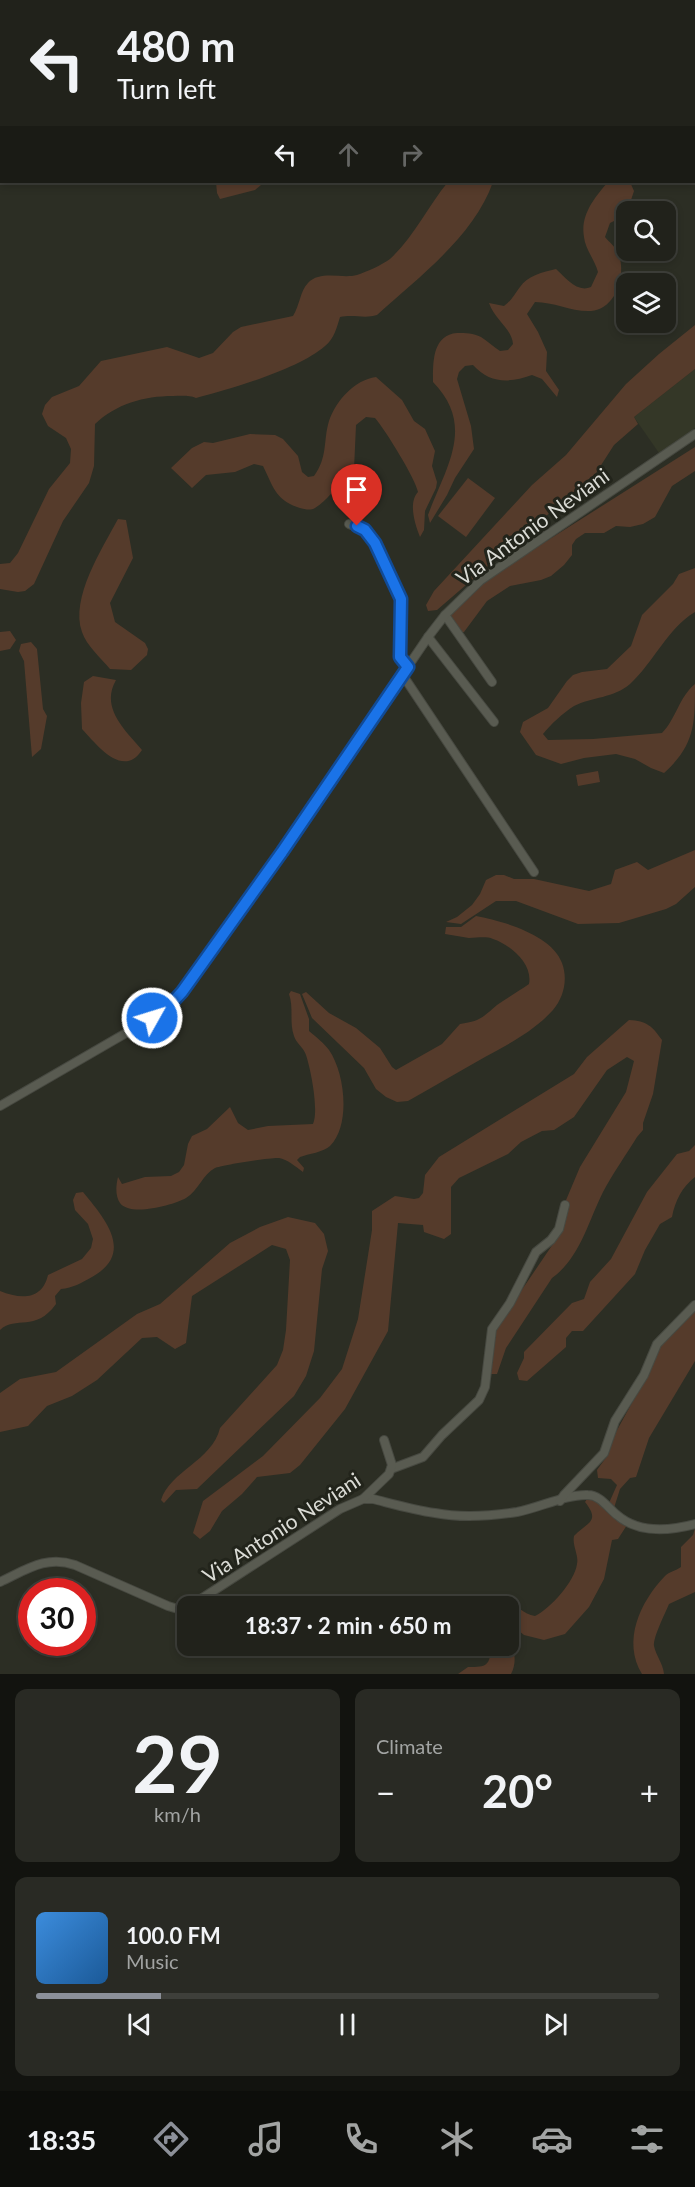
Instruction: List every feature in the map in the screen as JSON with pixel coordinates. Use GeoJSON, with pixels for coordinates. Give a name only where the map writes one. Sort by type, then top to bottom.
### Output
{"type":"FeatureCollection","features":[{"type":"Feature","properties":{"kind":"street","name":"Via Antonio Neviani"},"geometry":{"type":"LineString","coordinates":[[0,1106],[157,1015],[174,1001],[282,852],[445,615],[481,580],[695,434]]}},
{"type":"Feature","properties":{"kind":"street"},"geometry":{"type":"LineString","coordinates":[[348,524],[365,530],[375,543],[401,599],[400,657],[405,671],[534,872]]}},
{"type":"Feature","properties":{"kind":"street"},"geometry":{"type":"LineString","coordinates":[[445,615],[492,682]]}},
{"type":"Feature","properties":{"kind":"street"},"geometry":{"type":"LineString","coordinates":[[428,637],[494,722]]}},
{"type":"Feature","properties":{"kind":"street"},"geometry":{"type":"LineString","coordinates":[[384,1440],[389,1450],[391,1469],[423,1457],[442,1435],[479,1400],[485,1387],[492,1329],[510,1303],[536,1252],[551,1240],[559,1229],[565,1205]]}},
{"type":"Feature","properties":{"kind":"street"},"geometry":{"type":"LineString","coordinates":[[560,1501],[604,1453],[615,1421],[644,1375],[657,1344],[695,1305]]}},
{"type":"Feature","properties":{"kind":"street","name":"Via Antonio Neviani"},"geometry":{"type":"LineString","coordinates":[[206,1596],[340,1509],[363,1499],[387,1477],[391,1469]]}},
{"type":"Feature","properties":{"kind":"street"},"geometry":{"type":"LineString","coordinates":[[363,1499],[373,1499],[433,1513],[456,1515],[518,1512],[582,1496],[594,1496],[624,1521],[645,1529],[671,1529],[695,1524]]}},
{"type":"Feature","properties":{"kind":"street","name":"Via Antonio Neviani"},"geometry":{"type":"LineString","coordinates":[[0,1582],[43,1562],[59,1561],[75,1565],[172,1608],[177,1608]]}},
{"type":"Feature","properties":{"kind":"shaded area"},"geometry":{"type":"Polygon","coordinates":[[[216,183],[258,183],[261,185],[255,190],[220,199],[216,183]]]}},
{"type":"Feature","properties":{"kind":"shaded area"},"geometry":{"type":"Polygon","coordinates":[[[447,183],[493,183],[484,202],[459,238],[444,255],[377,315],[340,317],[333,336],[325,346],[299,363],[264,377],[196,398],[173,396],[131,402],[112,411],[95,424],[94,466],[89,483],[63,521],[34,584],[25,591],[0,589],[0,564],[10,563],[18,553],[49,489],[70,463],[71,449],[66,438],[48,426],[42,414],[45,405],[52,397],[79,386],[101,361],[167,347],[199,358],[213,353],[241,327],[293,316],[303,290],[313,279],[325,276],[357,275],[390,259],[406,241],[447,183]]]}},
{"type":"Feature","properties":{"kind":"shaded area"},"geometry":{"type":"Polygon","coordinates":[[[607,183],[630,183],[634,191],[631,201],[616,201],[616,220],[610,223],[605,237],[616,250],[616,261],[621,263],[621,273],[616,273],[616,292],[613,298],[600,309],[591,311],[535,302],[527,314],[547,352],[546,371],[559,390],[557,397],[542,379],[532,375],[508,380],[493,379],[473,365],[465,366],[459,372],[457,379],[471,426],[474,449],[430,523],[428,515],[449,463],[455,431],[453,415],[446,398],[433,382],[434,359],[438,344],[449,335],[466,333],[481,337],[500,351],[508,350],[513,344],[512,339],[489,303],[504,306],[523,283],[541,273],[556,269],[576,286],[591,287],[598,272],[585,241],[583,229],[586,214],[607,183]]]}},
{"type":"Feature","properties":{"kind":"shaded area"},"geometry":{"type":"Polygon","coordinates":[[[695,325],[695,369],[634,417],[638,424],[614,445],[596,473],[437,610],[428,611],[426,605],[434,591],[532,485],[566,455],[626,384],[695,325]]]}},
{"type":"Feature","properties":{"kind":"shaded area"},"geometry":{"type":"Polygon","coordinates":[[[695,369],[695,428],[659,453],[634,417],[695,369]]]}},
{"type":"Feature","properties":{"kind":"shaded area"},"geometry":{"type":"Polygon","coordinates":[[[376,377],[402,400],[414,421],[425,429],[435,451],[432,466],[437,482],[436,488],[425,511],[424,530],[420,537],[413,514],[413,502],[418,492],[416,485],[400,455],[375,418],[366,417],[356,425],[352,476],[344,477],[327,498],[313,509],[299,508],[279,496],[263,466],[254,464],[235,472],[206,475],[192,488],[171,468],[192,448],[204,442],[213,443],[250,434],[275,435],[283,439],[298,456],[302,472],[308,477],[314,476],[323,456],[327,428],[336,406],[353,387],[376,377]]]}},
{"type":"Feature","properties":{"kind":"shaded area"},"geometry":{"type":"Polygon","coordinates":[[[695,447],[695,471],[672,486],[655,517],[643,524],[630,527],[616,526],[604,533],[585,533],[572,545],[572,555],[551,576],[510,586],[487,601],[464,632],[460,633],[448,618],[450,613],[482,582],[695,447]]]}},
{"type":"Feature","properties":{"kind":"shaded area"},"geometry":{"type":"Polygon","coordinates":[[[468,478],[495,498],[466,537],[438,516],[468,478]]]}},
{"type":"Feature","properties":{"kind":"shaded area"},"geometry":{"type":"Polygon","coordinates":[[[118,519],[126,520],[133,558],[110,603],[115,622],[145,643],[148,649],[147,655],[131,670],[110,669],[87,642],[79,619],[84,589],[96,559],[118,519]]]}},
{"type":"Feature","properties":{"kind":"shaded area"},"geometry":{"type":"Polygon","coordinates":[[[695,568],[695,612],[668,636],[639,675],[624,689],[574,706],[543,734],[548,740],[662,733],[685,695],[695,684],[695,711],[691,733],[682,753],[674,763],[664,773],[635,759],[616,754],[561,764],[536,755],[520,732],[523,722],[548,708],[573,675],[607,669],[631,646],[642,615],[673,584],[679,574],[695,568]]]}},
{"type":"Feature","properties":{"kind":"shaded area"},"geometry":{"type":"Polygon","coordinates":[[[10,631],[16,640],[10,649],[0,651],[0,632],[10,631]]]}},
{"type":"Feature","properties":{"kind":"shaded area"},"geometry":{"type":"Polygon","coordinates":[[[31,642],[37,649],[43,709],[47,716],[41,749],[32,757],[24,661],[19,651],[21,644],[31,642]]]}},
{"type":"Feature","properties":{"kind":"shaded area"},"geometry":{"type":"Polygon","coordinates":[[[93,676],[116,680],[112,690],[113,709],[122,726],[142,750],[135,758],[127,761],[110,756],[82,729],[81,703],[84,682],[93,676]]]}},
{"type":"Feature","properties":{"kind":"shaded area"},"geometry":{"type":"Polygon","coordinates":[[[598,771],[600,782],[578,786],[576,775],[598,771]]]}},
{"type":"Feature","properties":{"kind":"shaded area"},"geometry":{"type":"Polygon","coordinates":[[[695,850],[695,887],[676,904],[666,909],[619,923],[578,924],[516,901],[496,901],[461,924],[446,922],[457,917],[472,905],[486,880],[496,875],[514,879],[534,879],[589,891],[611,884],[615,870],[637,862],[648,870],[695,850]]]}},
{"type":"Feature","properties":{"kind":"shaded area"},"geometry":{"type":"Polygon","coordinates":[[[476,916],[525,931],[538,937],[557,953],[564,969],[565,981],[560,999],[546,1018],[521,1037],[408,1101],[397,1102],[386,1097],[376,1089],[364,1068],[312,1018],[302,994],[306,992],[329,1013],[356,1028],[380,1048],[396,1070],[442,1044],[460,1024],[480,1018],[529,984],[528,969],[519,956],[507,946],[490,938],[469,938],[445,934],[446,927],[461,927],[476,916]]]}},
{"type":"Feature","properties":{"kind":"shaded area"},"geometry":{"type":"Polygon","coordinates":[[[291,991],[300,994],[309,1019],[309,1031],[329,1050],[339,1072],[343,1112],[337,1137],[327,1148],[297,1160],[304,1168],[303,1172],[279,1158],[236,1163],[215,1168],[190,1195],[172,1204],[142,1209],[125,1207],[117,1197],[118,1177],[122,1184],[145,1177],[171,1176],[179,1172],[184,1165],[192,1136],[207,1129],[230,1107],[238,1123],[248,1130],[268,1126],[313,1124],[315,1100],[312,1080],[306,1055],[295,1039],[293,1031],[289,994],[291,991]]]}},
{"type":"Feature","properties":{"kind":"shaded area"},"geometry":{"type":"Polygon","coordinates":[[[629,1020],[648,1025],[662,1040],[653,1094],[643,1123],[643,1130],[607,1185],[570,1260],[552,1278],[506,1348],[497,1374],[489,1374],[492,1334],[557,1238],[561,1212],[580,1167],[626,1092],[634,1061],[627,1057],[607,1070],[574,1117],[554,1130],[542,1131],[521,1142],[508,1154],[459,1178],[451,1187],[451,1234],[444,1239],[424,1232],[423,1225],[398,1223],[388,1331],[345,1409],[300,1465],[290,1473],[257,1477],[222,1511],[210,1531],[200,1539],[193,1533],[203,1501],[263,1456],[320,1398],[342,1369],[358,1319],[372,1230],[372,1211],[395,1196],[419,1198],[423,1193],[425,1175],[439,1157],[574,1074],[587,1057],[629,1020]]]}},
{"type":"Feature","properties":{"kind":"shaded area"},"geometry":{"type":"Polygon","coordinates":[[[695,1145],[695,1177],[680,1195],[672,1217],[660,1224],[635,1274],[583,1331],[572,1331],[566,1338],[566,1347],[527,1381],[519,1380],[517,1373],[524,1358],[524,1352],[572,1303],[584,1299],[590,1282],[611,1259],[647,1192],[677,1154],[689,1151],[695,1145]]]}},
{"type":"Feature","properties":{"kind":"shaded area"},"geometry":{"type":"Polygon","coordinates":[[[83,1192],[107,1224],[114,1247],[112,1257],[105,1268],[92,1277],[61,1289],[55,1296],[56,1304],[41,1318],[6,1326],[0,1330],[0,1291],[15,1296],[35,1294],[41,1290],[48,1275],[82,1259],[91,1248],[93,1239],[88,1224],[75,1210],[73,1200],[76,1193],[83,1192]]]}},
{"type":"Feature","properties":{"kind":"shaded area"},"geometry":{"type":"Polygon","coordinates":[[[288,1217],[315,1223],[324,1234],[328,1251],[322,1269],[314,1351],[306,1376],[294,1396],[197,1489],[176,1490],[164,1503],[161,1500],[173,1481],[209,1449],[220,1428],[277,1365],[283,1350],[286,1330],[290,1260],[286,1249],[272,1245],[192,1296],[186,1343],[175,1349],[157,1337],[142,1338],[97,1380],[72,1396],[47,1406],[28,1426],[0,1432],[0,1393],[20,1379],[56,1372],[137,1314],[160,1304],[230,1243],[260,1227],[288,1217]]]}},
{"type":"Feature","properties":{"kind":"shaded area"},"geometry":{"type":"Polygon","coordinates":[[[695,1310],[695,1361],[649,1438],[636,1477],[630,1478],[620,1489],[614,1508],[609,1503],[617,1485],[611,1479],[598,1478],[597,1470],[608,1455],[616,1432],[644,1381],[660,1344],[676,1331],[695,1310]]]}},
{"type":"Feature","properties":{"kind":"shaded area"},"geometry":{"type":"Polygon","coordinates":[[[592,1498],[627,1525],[618,1539],[612,1540],[604,1579],[589,1607],[565,1634],[544,1640],[524,1635],[519,1631],[519,1608],[535,1616],[561,1594],[572,1578],[577,1564],[574,1536],[592,1518],[585,1502],[592,1498]]]}},
{"type":"Feature","properties":{"kind":"shaded area"},"geometry":{"type":"Polygon","coordinates":[[[695,1528],[695,1592],[669,1604],[657,1631],[654,1646],[664,1674],[642,1674],[636,1661],[634,1648],[634,1635],[641,1610],[666,1575],[681,1567],[681,1547],[693,1535],[695,1528]]]}},
{"type":"Feature","properties":{"kind":"shaded area"},"geometry":{"type":"Polygon","coordinates":[[[490,1656],[515,1656],[511,1674],[458,1674],[468,1667],[483,1666],[490,1656]]]}},
{"type":"Feature","properties":{"kind":"route"},"geometry":{"type":"LineString","coordinates":[[152,1018],[168,1007],[182,992],[282,852],[408,667],[400,657],[401,599],[375,543],[365,530],[357,526]]}}]}
